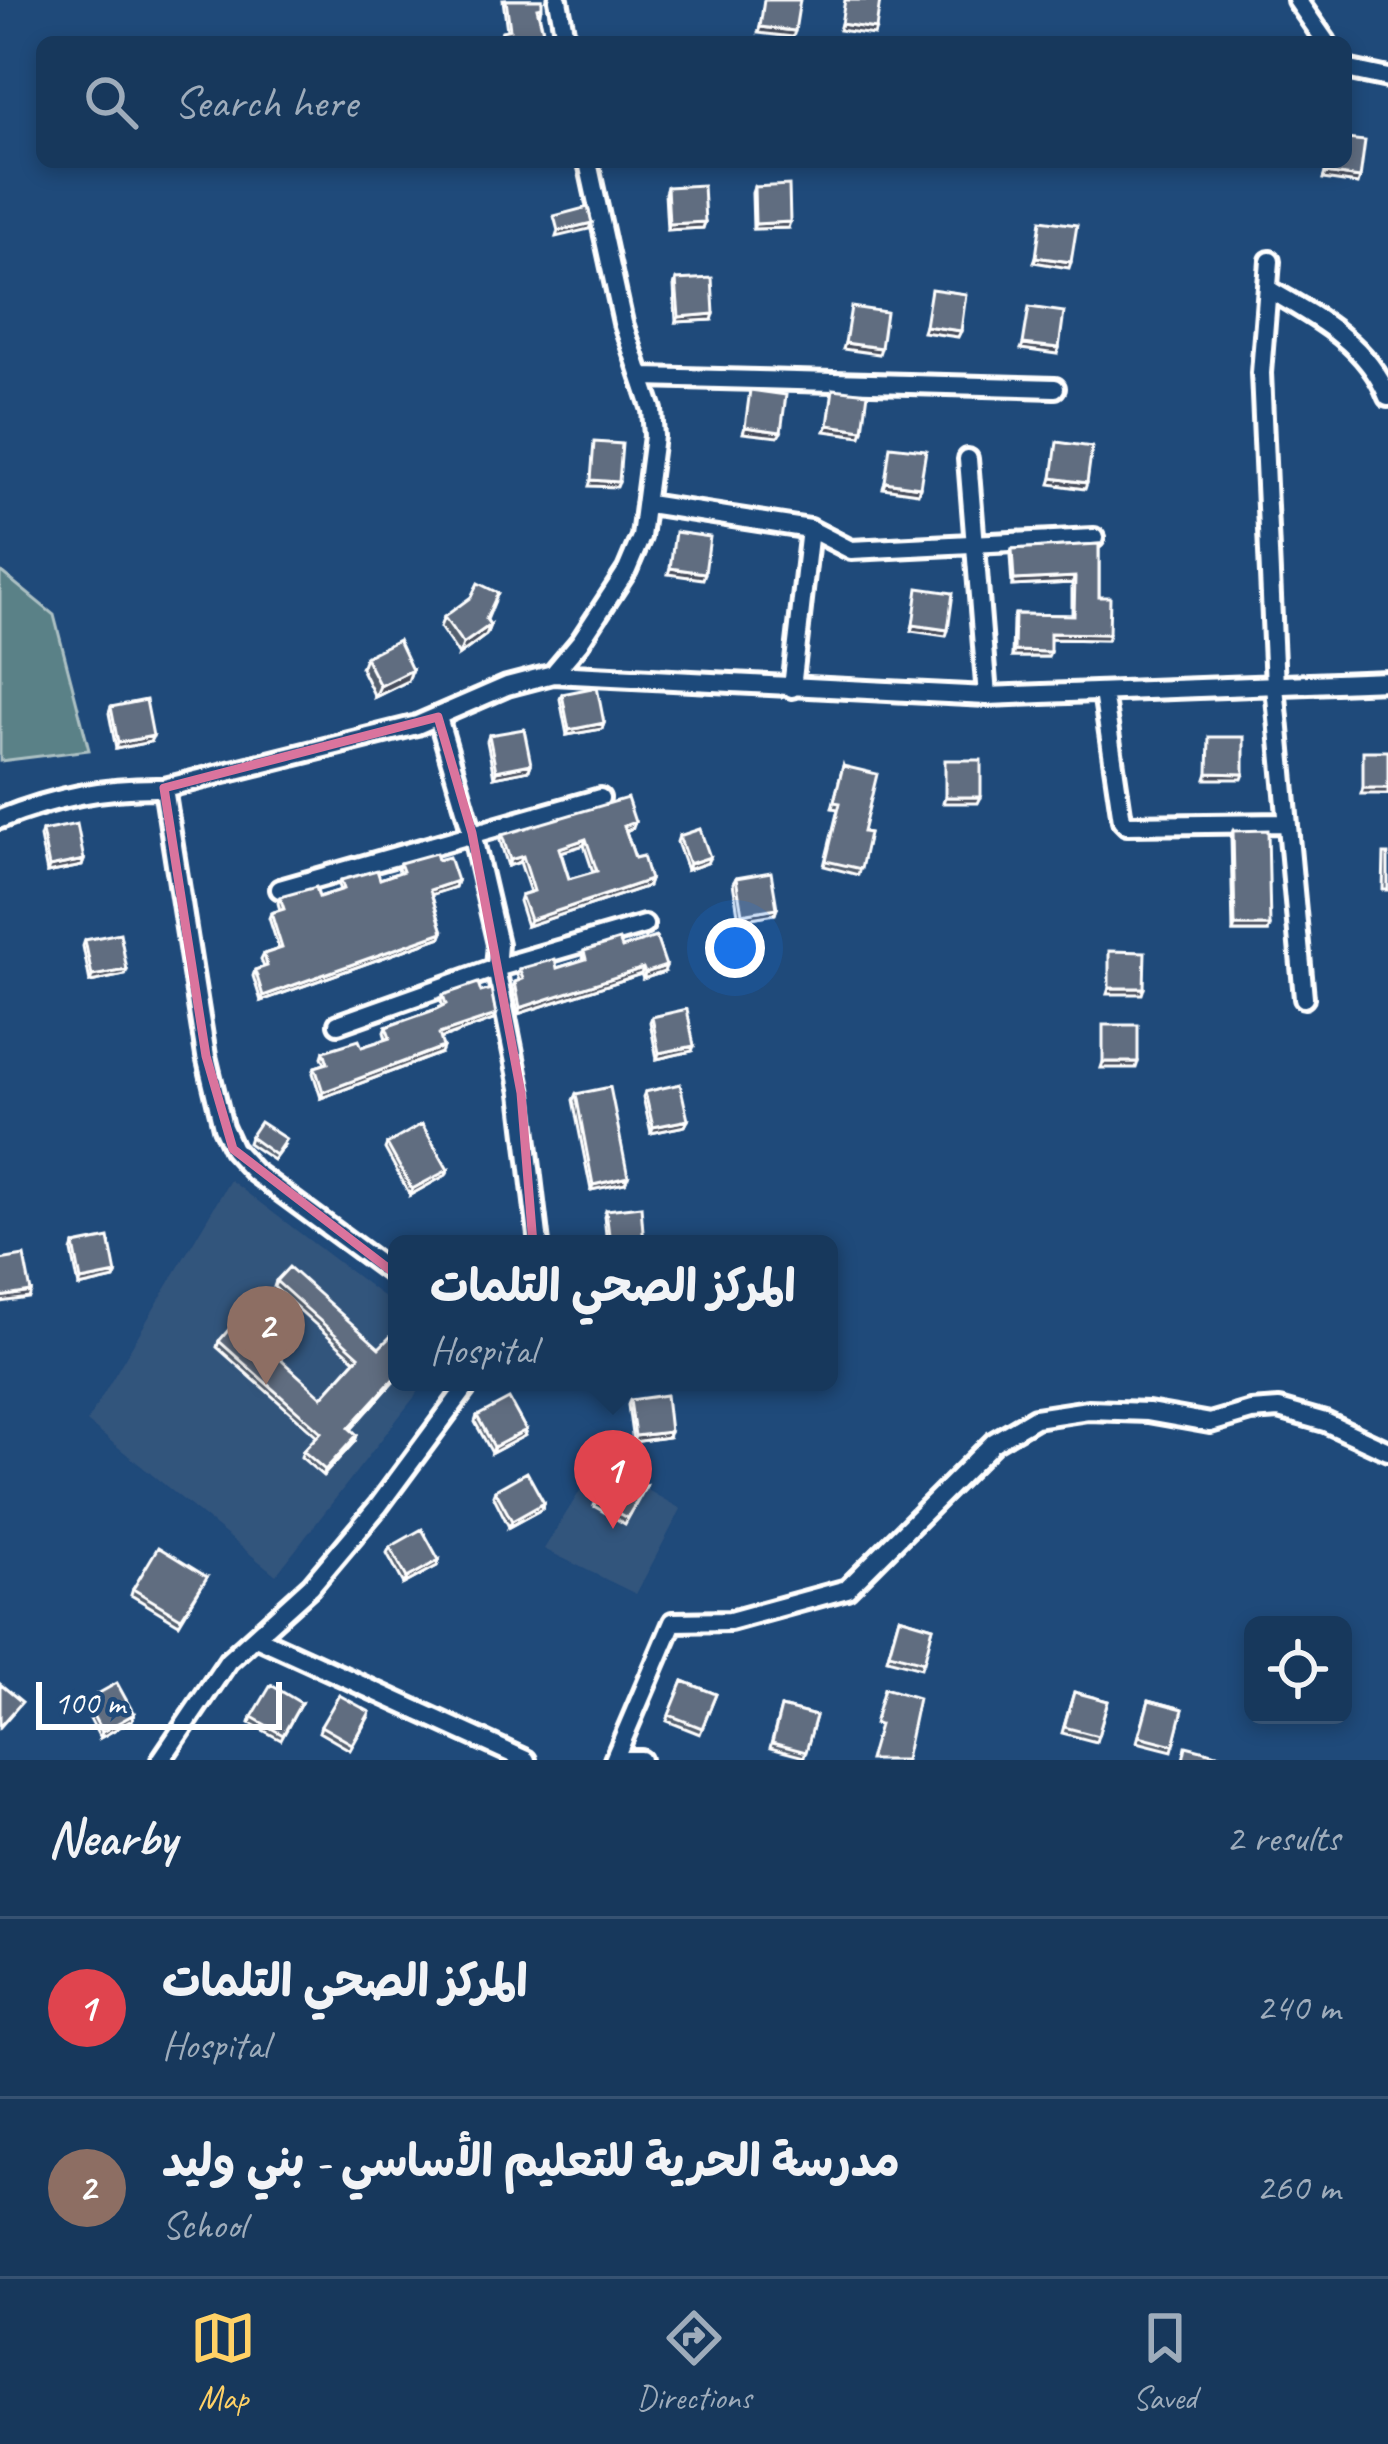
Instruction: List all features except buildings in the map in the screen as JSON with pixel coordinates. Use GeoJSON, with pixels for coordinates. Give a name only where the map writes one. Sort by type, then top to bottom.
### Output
{"type":"FeatureCollection","features":[{"type":"Feature","properties":{"kind":"street"},"geometry":{"type":"LineString","coordinates":[[558,0],[565,36]]}},
{"type":"Feature","properties":{"kind":"street"},"geometry":{"type":"LineString","coordinates":[[1297,0],[1322,36]]}},
{"type":"Feature","properties":{"kind":"street"},"geometry":{"type":"LineString","coordinates":[[1352,70],[1388,77]]}},
{"type":"Feature","properties":{"kind":"street"},"geometry":{"type":"LineString","coordinates":[[553,674],[627,570],[648,504],[653,436],[644,377],[623,323],[590,168]]}},
{"type":"Feature","properties":{"kind":"street"},"geometry":{"type":"LineString","coordinates":[[1270,261],[1261,373],[1275,686],[1304,998]]}},
{"type":"Feature","properties":{"kind":"street"},"geometry":{"type":"LineString","coordinates":[[1268,289],[1324,321],[1348,341],[1370,364],[1388,397]]}},
{"type":"Feature","properties":{"kind":"street"},"geometry":{"type":"LineString","coordinates":[[644,377],[1055,388]]}},
{"type":"Feature","properties":{"kind":"street"},"geometry":{"type":"LineString","coordinates":[[968,459],[986,696]]}},
{"type":"Feature","properties":{"kind":"street"},"geometry":{"type":"LineString","coordinates":[[648,504],[810,529],[851,550],[1094,538]]}},
{"type":"Feature","properties":{"kind":"street"},"geometry":{"type":"LineString","coordinates":[[792,688],[810,529]]}},
{"type":"Feature","properties":{"kind":"street"},"geometry":{"type":"LineString","coordinates":[[0,819],[94,790],[164,788],[438,717],[508,686],[553,674],[986,696],[1388,681]]}},
{"type":"Feature","properties":{"kind":"street"},"geometry":{"type":"LineString","coordinates":[[1103,692],[1126,825],[1286,823]]}},
{"type":"Feature","properties":{"kind":"street"},"geometry":{"type":"LineString","coordinates":[[438,717],[498,944],[496,968],[521,1093],[538,1235]]}},
{"type":"Feature","properties":{"kind":"street"},"geometry":{"type":"LineString","coordinates":[[164,788],[206,1056],[233,1149],[254,1172],[388,1270]]}},
{"type":"Feature","properties":{"kind":"street"},"geometry":{"type":"LineString","coordinates":[[280,890],[600,797]]}},
{"type":"Feature","properties":{"kind":"street"},"geometry":{"type":"LineString","coordinates":[[338,1024],[496,968],[644,925]]}},
{"type":"Feature","properties":{"kind":"street"},"geometry":{"type":"LineString","coordinates":[[161,1760],[228,1661],[311,1586],[379,1505],[463,1391]]}},
{"type":"Feature","properties":{"kind":"street"},"geometry":{"type":"LineString","coordinates":[[614,1760],[673,1622],[730,1621],[847,1588],[994,1442],[1035,1418],[1088,1410],[1148,1412],[1210,1424],[1279,1408],[1325,1422],[1388,1451]]}},
{"type":"Feature","properties":{"kind":"street"},"geometry":{"type":"LineString","coordinates":[[256,1637],[526,1760]]}},
{"type":"Feature","properties":{"kind":"street"},"geometry":{"type":"LineString","coordinates":[[624,1760],[641,1760]]}},
{"type":"Feature","properties":{"kind":"highlighted area"},"geometry":{"type":"Polygon","coordinates":[[[438,717],[472,833],[521,1093],[538,1307],[501,1367],[481,1358],[454,1319],[233,1149],[206,1056],[164,788],[438,717]]]}},
{"type":"Feature","properties":{"kind":"shaded area"},"geometry":{"type":"Polygon","coordinates":[[[230,1180],[388,1300],[388,1391],[419,1391],[276,1575],[87,1422],[230,1180]]]}},
{"type":"Feature","properties":{"kind":"shaded area"},"geometry":{"type":"Polygon","coordinates":[[[598,1462],[681,1509],[636,1594],[544,1549],[598,1462]]]}},
{"type":"Feature","properties":{"kind":"green space"},"geometry":{"type":"Polygon","coordinates":[[[0,571],[54,615],[89,750],[0,761],[0,571]]]}},
{"type":"Feature","properties":{"kind":"place","name":"مدرسة الحرية للتعليم الأساسي - بني وليد"},"geometry":{"type":"Point","coordinates":[266,1385]}},
{"type":"Feature","properties":{"kind":"place","name":"المركز الصحي التلمات"},"geometry":{"type":"Point","coordinates":[613,1529]}}]}
